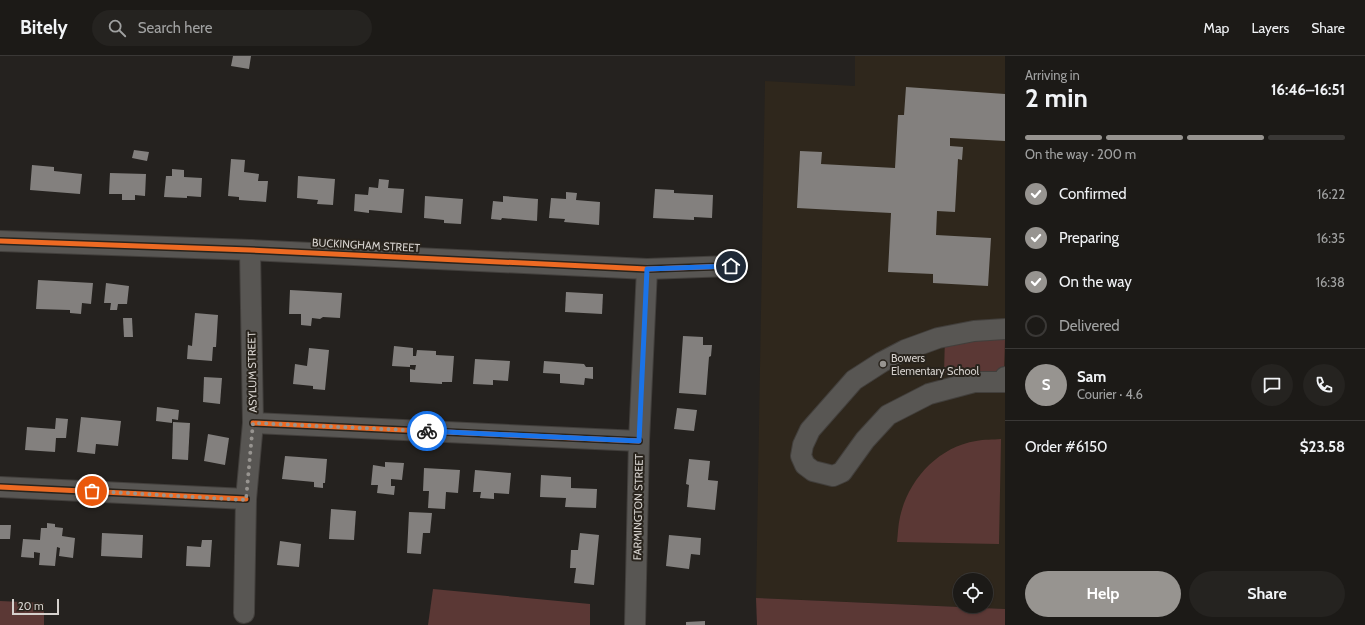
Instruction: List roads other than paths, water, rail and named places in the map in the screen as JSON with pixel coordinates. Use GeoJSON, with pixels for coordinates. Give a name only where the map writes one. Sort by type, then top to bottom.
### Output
{"type":"FeatureCollection","features":[{"type":"Feature","properties":{"kind":"street","name":"BUCKINGHAM STREET"},"geometry":{"type":"LineString","coordinates":[[0,241],[250,250],[647,269],[731,266]]}},
{"type":"Feature","properties":{"kind":"street","name":"ASYLUM STREET"},"geometry":{"type":"LineString","coordinates":[[244,613],[246,500],[253,423],[250,250]]}},
{"type":"Feature","properties":{"kind":"street","name":"FARMINGTON STREET"},"geometry":{"type":"LineString","coordinates":[[635,625],[639,441],[647,269]]}},
{"type":"Feature","properties":{"kind":"street"},"geometry":{"type":"LineString","coordinates":[[1005,329],[974,331],[938,338],[905,350],[882,362],[854,380],[810,430],[803,445],[801,456],[805,464],[813,471],[832,476],[842,472],[865,440],[888,415],[929,394],[974,382],[1005,382],[1005,377]]}},
{"type":"Feature","properties":{"kind":"street"},"geometry":{"type":"LineString","coordinates":[[253,423],[639,441]]}},
{"type":"Feature","properties":{"kind":"street"},"geometry":{"type":"LineString","coordinates":[[0,486],[246,500]]}},
{"type":"Feature","properties":{"kind":"place","name":"Bowers Elementary School"},"geometry":{"type":"Point","coordinates":[883,364]}}]}
